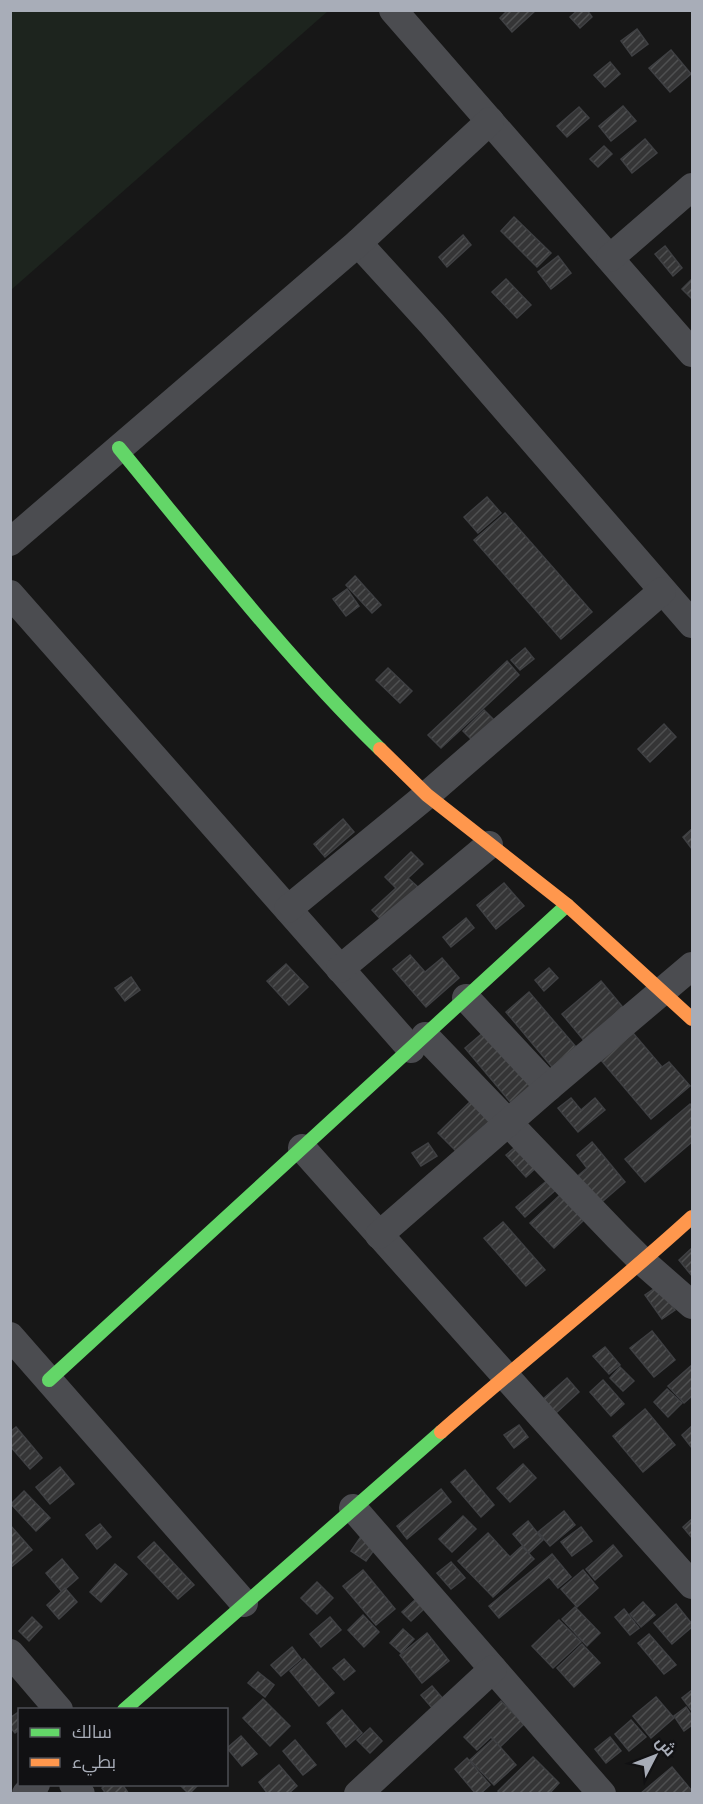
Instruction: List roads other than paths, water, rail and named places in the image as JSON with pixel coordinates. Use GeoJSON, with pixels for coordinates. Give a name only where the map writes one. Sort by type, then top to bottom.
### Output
{"type":"FeatureCollection","features":[{"type":"Feature","properties":{"kind":"street"},"geometry":{"type":"LineString","coordinates":[[393,10],[693,353]]}},
{"type":"Feature","properties":{"kind":"street"},"geometry":{"type":"LineString","coordinates":[[10,542],[358,243],[490,121]]}},
{"type":"Feature","properties":{"kind":"street"},"geometry":{"type":"LineString","coordinates":[[610,258],[693,187]]}},
{"type":"Feature","properties":{"kind":"street"},"geometry":{"type":"LineString","coordinates":[[358,243],[432,324],[693,624]]}},
{"type":"Feature","properties":{"kind":"street"},"geometry":{"type":"LineString","coordinates":[[119,448],[333,703],[427,795],[567,905],[693,1020]]}},
{"type":"Feature","properties":{"kind":"street"},"geometry":{"type":"LineString","coordinates":[[288,909],[427,795],[662,591]]}},
{"type":"Feature","properties":{"kind":"street"},"geometry":{"type":"LineString","coordinates":[[10,594],[340,969],[508,1122],[643,1262],[693,1305]]}},
{"type":"Feature","properties":{"kind":"street"},"geometry":{"type":"LineString","coordinates":[[340,969],[489,845]]}},
{"type":"Feature","properties":{"kind":"street"},"geometry":{"type":"LineString","coordinates":[[49,1380],[567,905]]}},
{"type":"Feature","properties":{"kind":"street"},"geometry":{"type":"LineString","coordinates":[[379,1235],[508,1122],[693,966]]}},
{"type":"Feature","properties":{"kind":"street"},"geometry":{"type":"LineString","coordinates":[[466,998],[549,1087]]}},
{"type":"Feature","properties":{"kind":"street"},"geometry":{"type":"LineString","coordinates":[[302,1148],[693,1585]]}},
{"type":"Feature","properties":{"kind":"street"},"geometry":{"type":"LineString","coordinates":[[126,1708],[505,1376],[643,1262],[693,1217]]}},
{"type":"Feature","properties":{"kind":"street"},"geometry":{"type":"LineString","coordinates":[[10,1336],[244,1603]]}},
{"type":"Feature","properties":{"kind":"street"},"geometry":{"type":"LineString","coordinates":[[353,1508],[602,1794]]}},
{"type":"Feature","properties":{"kind":"street"},"geometry":{"type":"LineString","coordinates":[[10,1653],[57,1708]]}},
{"type":"Feature","properties":{"kind":"street"},"geometry":{"type":"LineString","coordinates":[[358,1794],[493,1669]]}}]}
